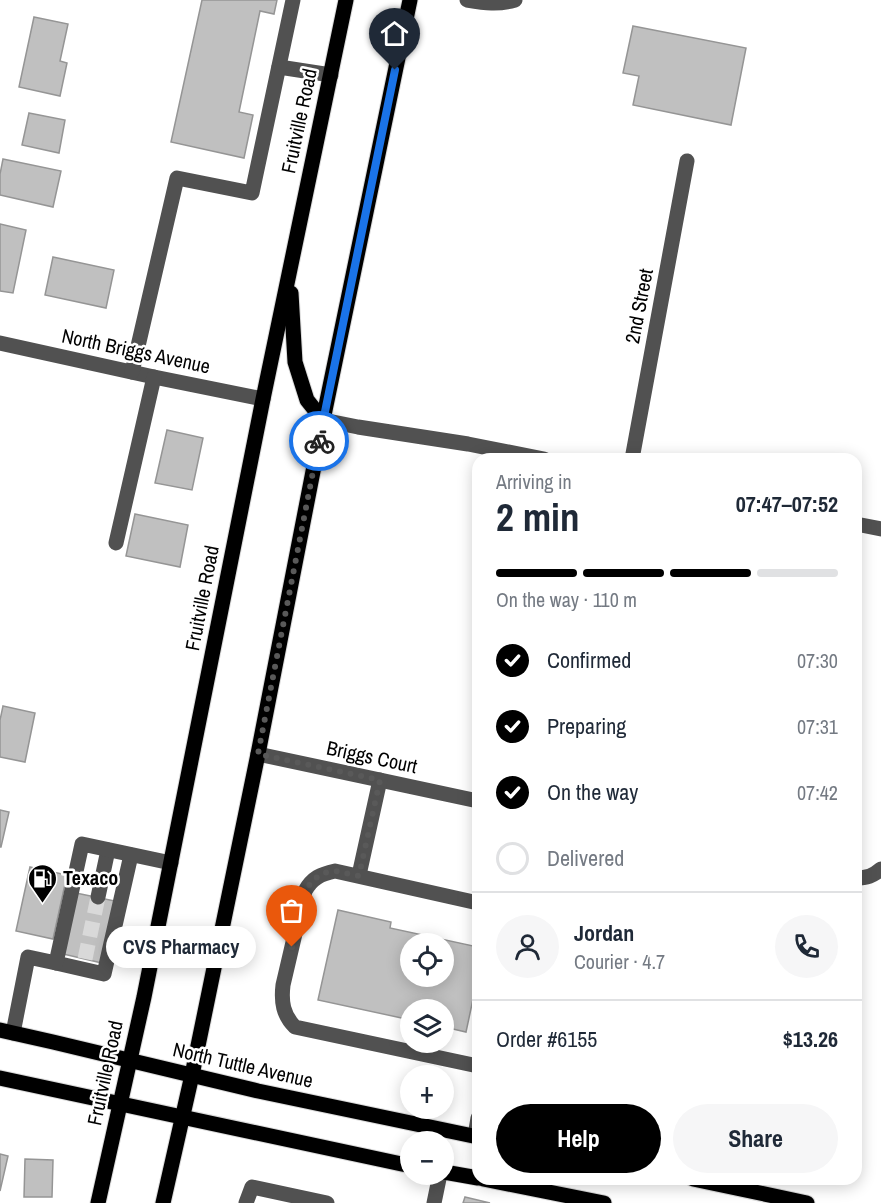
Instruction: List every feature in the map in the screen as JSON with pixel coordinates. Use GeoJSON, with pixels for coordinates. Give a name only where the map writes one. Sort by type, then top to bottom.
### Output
{"type":"FeatureCollection","features":[{"type":"Feature","properties":{"kind":"main road","name":"Fruitville Road"},"geometry":{"type":"LineString","coordinates":[[98,1203],[144,997],[263,399],[346,0]]}},
{"type":"Feature","properties":{"kind":"main road"},"geometry":{"type":"LineString","coordinates":[[163,1203],[192,1075],[258,754],[323,420],[410,0]]}},
{"type":"Feature","properties":{"kind":"main road"},"geometry":{"type":"LineString","coordinates":[[289,273],[295,362],[307,400],[323,420]]}},
{"type":"Feature","properties":{"kind":"main road","name":"North Tuttle Avenue"},"geometry":{"type":"LineString","coordinates":[[6,1032],[275,1094],[472,1135]]}},
{"type":"Feature","properties":{"kind":"main road"},"geometry":{"type":"LineString","coordinates":[[0,1078],[400,1164]]}},
{"type":"Feature","properties":{"kind":"main road"},"geometry":{"type":"LineString","coordinates":[[454,1174],[472,1177]]}},
{"type":"Feature","properties":{"kind":"main road"},"geometry":{"type":"LineString","coordinates":[[513,1185],[604,1203]]}},
{"type":"Feature","properties":{"kind":"main road"},"geometry":{"type":"LineString","coordinates":[[717,1185],[776,1200],[807,1203]]}},
{"type":"Feature","properties":{"kind":"street"},"geometry":{"type":"LineString","coordinates":[[132,372],[177,178],[252,193],[293,0]]}},
{"type":"Feature","properties":{"kind":"street"},"geometry":{"type":"LineString","coordinates":[[467,0],[492,4],[515,0]]}},
{"type":"Feature","properties":{"kind":"street"},"geometry":{"type":"LineString","coordinates":[[279,67],[331,75]]}},
{"type":"Feature","properties":{"kind":"street","name":"2nd Street"},"geometry":{"type":"LineString","coordinates":[[633,453],[687,161]]}},
{"type":"Feature","properties":{"kind":"street","name":"North Briggs Avenue"},"geometry":{"type":"LineString","coordinates":[[0,343],[263,399]]}},
{"type":"Feature","properties":{"kind":"street"},"geometry":{"type":"LineString","coordinates":[[116,543],[154,377]]}},
{"type":"Feature","properties":{"kind":"street"},"geometry":{"type":"LineString","coordinates":[[323,420],[358,428],[514,453]]}},
{"type":"Feature","properties":{"kind":"street"},"geometry":{"type":"LineString","coordinates":[[862,525],[881,529]]}},
{"type":"Feature","properties":{"kind":"street","name":"Briggs Court"},"geometry":{"type":"LineString","coordinates":[[258,754],[472,800]]}},
{"type":"Feature","properties":{"kind":"street"},"geometry":{"type":"LineString","coordinates":[[359,876],[380,780]]}},
{"type":"Feature","properties":{"kind":"street"},"geometry":{"type":"LineString","coordinates":[[56,963],[82,844],[171,863]]}},
{"type":"Feature","properties":{"kind":"street"},"geometry":{"type":"LineString","coordinates":[[98,897],[108,850]]}},
{"type":"Feature","properties":{"kind":"street"},"geometry":{"type":"LineString","coordinates":[[6,1032],[28,957],[56,963],[84,964],[105,974],[131,855]]}},
{"type":"Feature","properties":{"kind":"street"},"geometry":{"type":"LineString","coordinates":[[862,878],[876,874],[881,869]]}},
{"type":"Feature","properties":{"kind":"street"},"geometry":{"type":"LineString","coordinates":[[472,902],[335,871],[323,873],[313,880],[305,891],[281,996],[289,1022],[303,1030],[472,1065]]}},
{"type":"Feature","properties":{"kind":"street"},"geometry":{"type":"LineString","coordinates":[[434,1203],[438,1185]]}},
{"type":"Feature","properties":{"kind":"street"},"geometry":{"type":"LineString","coordinates":[[246,1203],[252,1187],[327,1203]]}},
{"type":"Feature","properties":{"kind":"building"},"geometry":{"type":"Polygon","coordinates":[[[202,0],[277,0],[274,14],[260,11],[239,112],[253,115],[244,158],[171,142],[202,0]]]}},
{"type":"Feature","properties":{"kind":"building"},"geometry":{"type":"Polygon","coordinates":[[[34,17],[68,24],[60,61],[67,63],[60,96],[19,87],[34,17]]]}},
{"type":"Feature","properties":{"kind":"building"},"geometry":{"type":"Polygon","coordinates":[[[633,26],[746,48],[731,125],[633,105],[639,76],[623,73],[633,26]]]}},
{"type":"Feature","properties":{"kind":"building"},"geometry":{"type":"Polygon","coordinates":[[[29,113],[65,120],[59,153],[22,145],[29,113]]]}},
{"type":"Feature","properties":{"kind":"building"},"geometry":{"type":"Polygon","coordinates":[[[3,159],[61,171],[53,207],[0,195],[3,159]]]}},
{"type":"Feature","properties":{"kind":"building"},"geometry":{"type":"Polygon","coordinates":[[[0,224],[26,230],[13,293],[0,291],[0,224]]]}},
{"type":"Feature","properties":{"kind":"building"},"geometry":{"type":"Polygon","coordinates":[[[53,257],[114,270],[106,308],[45,295],[53,257]]]}},
{"type":"Feature","properties":{"kind":"building"},"geometry":{"type":"Polygon","coordinates":[[[167,430],[203,438],[192,490],[155,483],[167,430]]]}},
{"type":"Feature","properties":{"kind":"building"},"geometry":{"type":"Polygon","coordinates":[[[135,514],[188,525],[180,567],[126,556],[135,514]]]}},
{"type":"Feature","properties":{"kind":"building"},"geometry":{"type":"Polygon","coordinates":[[[3,706],[35,713],[25,762],[0,757],[0,720],[3,706]]]}},
{"type":"Feature","properties":{"kind":"building"},"geometry":{"type":"Polygon","coordinates":[[[0,810],[9,812],[1,847],[0,847],[0,810]]]}},
{"type":"Feature","properties":{"kind":"building","name":"Texaco"},"geometry":{"type":"Polygon","coordinates":[[[30,867],[67,875],[53,939],[16,931],[30,867]]]}},
{"type":"Feature","properties":{"kind":"building"},"geometry":{"type":"Polygon","coordinates":[[[76,893],[115,901],[102,963],[63,954],[76,893]]]}},
{"type":"Feature","properties":{"kind":"building"},"geometry":{"type":"Polygon","coordinates":[[[338,910],[391,922],[390,928],[413,933],[400,933],[400,987],[454,987],[454,942],[472,946],[472,1004],[466,1032],[454,1029],[454,999],[400,999],[400,1018],[318,1000],[338,910]]]}},
{"type":"Feature","properties":{"kind":"building"},"geometry":{"type":"Polygon","coordinates":[[[0,1154],[8,1156],[0,1191],[0,1154]]]}},
{"type":"Feature","properties":{"kind":"building"},"geometry":{"type":"Polygon","coordinates":[[[25,1159],[53,1160],[52,1197],[24,1197],[25,1159]]]}},
{"type":"Feature","properties":{"kind":"building"},"geometry":{"type":"Polygon","coordinates":[[[465,1197],[490,1203],[463,1203],[465,1197]]]}},
{"type":"Feature","properties":{"kind":"tunnel"},"geometry":{"type":"LineString","coordinates":[[85,959],[98,897]]}},
{"type":"Feature","properties":{"kind":"way so far"},"geometry":{"type":"LineString","coordinates":[[292,947],[305,891],[313,880],[323,873],[335,871],[359,876],[380,780],[258,754],[319,441]]}},
{"type":"Feature","properties":{"kind":"place","name":"Texaco"},"geometry":{"type":"Point","coordinates":[42,904]}},
{"type":"Feature","properties":{"kind":"place","name":"CVS Pharmacy"},"geometry":{"type":"Point","coordinates":[292,947]}},
{"type":"Feature","properties":{"kind":"route"},"geometry":{"type":"LineString","coordinates":[[319,441],[395,70]]}}]}
